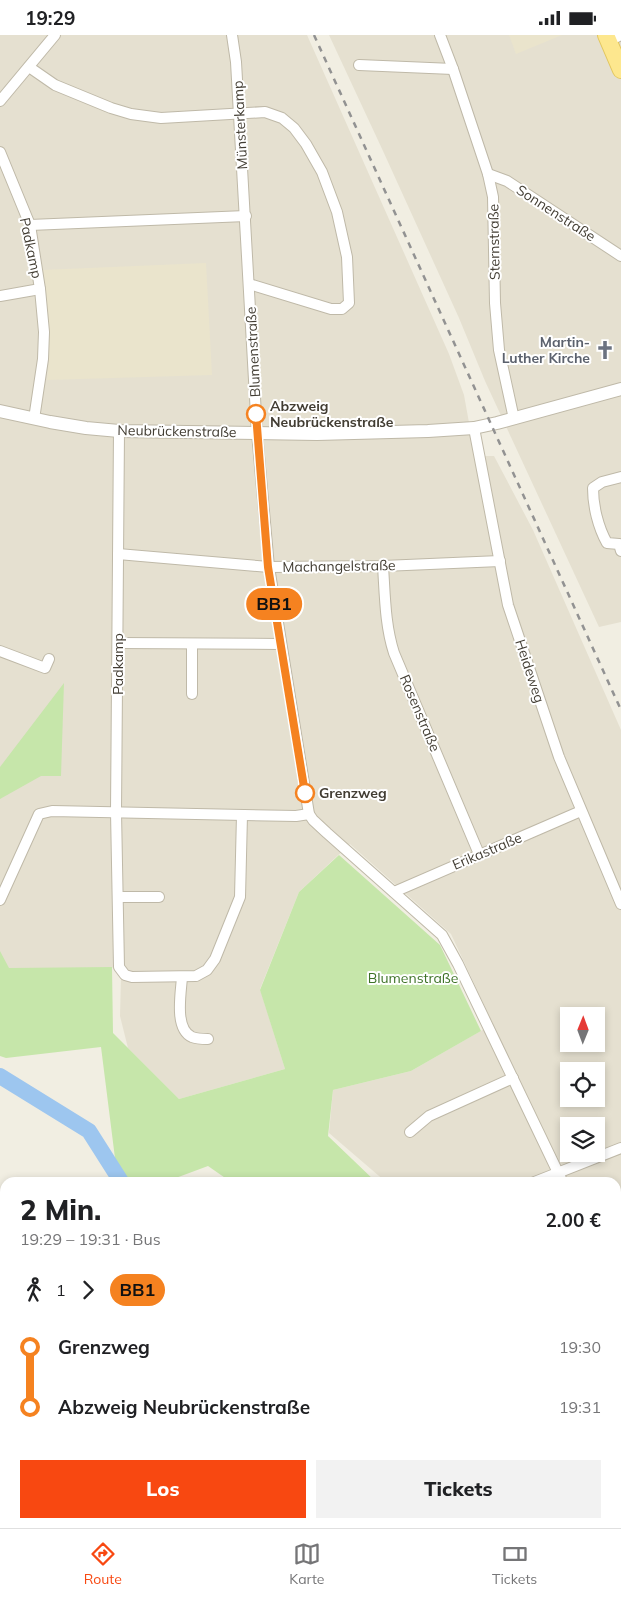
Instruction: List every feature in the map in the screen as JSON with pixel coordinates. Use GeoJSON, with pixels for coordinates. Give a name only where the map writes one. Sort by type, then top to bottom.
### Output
{"type":"FeatureCollection","features":[{"type":"Feature","properties":{"kind":"main road"},"geometry":{"type":"LineString","coordinates":[[612,37],[621,70]]}},
{"type":"Feature","properties":{"kind":"street"},"geometry":{"type":"LineString","coordinates":[[0,101],[55,35]]}},
{"type":"Feature","properties":{"kind":"street","name":"Münsterkamp"},"geometry":{"type":"LineString","coordinates":[[232,35],[236,62],[246,216]]}},
{"type":"Feature","properties":{"kind":"street","name":"Sternstraße"},"geometry":{"type":"LineString","coordinates":[[440,35],[488,174],[493,197],[495,303],[499,350],[514,419]]}},
{"type":"Feature","properties":{"kind":"street"},"geometry":{"type":"LineString","coordinates":[[359,65],[453,69]]}},
{"type":"Feature","properties":{"kind":"street"},"geometry":{"type":"LineString","coordinates":[[29,67],[55,85],[111,108],[131,114],[161,118],[265,112],[282,118],[294,129],[306,144],[322,172],[337,212],[347,257],[350,303],[342,309],[331,309],[249,284]]}},
{"type":"Feature","properties":{"kind":"street","name":"Padkamp"},"geometry":{"type":"LineString","coordinates":[[0,152],[30,225],[40,289],[44,331],[44,359],[34,419]]}},
{"type":"Feature","properties":{"kind":"street","name":"Sonnenstraße"},"geometry":{"type":"LineString","coordinates":[[488,174],[506,181],[621,256]]}},
{"type":"Feature","properties":{"kind":"street"},"geometry":{"type":"LineString","coordinates":[[30,225],[246,216]]}},
{"type":"Feature","properties":{"kind":"street","name":"Blumenstraße"},"geometry":{"type":"LineString","coordinates":[[246,216],[257,433],[268,567],[309,814]]}},
{"type":"Feature","properties":{"kind":"street","name":"Padkamp"},"geometry":{"type":"LineString","coordinates":[[0,296],[40,289]]}},
{"type":"Feature","properties":{"kind":"street","name":"Neubrückenstraße"},"geometry":{"type":"LineString","coordinates":[[0,411],[86,428],[119,431],[353,433],[428,431],[474,428],[514,419],[621,389]]}},
{"type":"Feature","properties":{"kind":"street","name":"Heideweg"},"geometry":{"type":"LineString","coordinates":[[474,428],[508,605],[559,757],[621,904]]}},
{"type":"Feature","properties":{"kind":"street","name":"Padkamp"},"geometry":{"type":"LineString","coordinates":[[119,431],[116,813],[119,967],[125,975],[132,977],[182,977]]}},
{"type":"Feature","properties":{"kind":"street"},"geometry":{"type":"LineString","coordinates":[[620,546],[607,543],[602,533],[593,498],[593,488],[602,482],[621,477]]}},
{"type":"Feature","properties":{"kind":"street","name":"Machangelstraße"},"geometry":{"type":"LineString","coordinates":[[118,554],[268,567],[383,566],[500,561]]}},
{"type":"Feature","properties":{"kind":"street","name":"Rosenstraße"},"geometry":{"type":"LineString","coordinates":[[383,566],[386,616],[394,653],[479,854]]}},
{"type":"Feature","properties":{"kind":"street"},"geometry":{"type":"LineString","coordinates":[[118,643],[280,644]]}},
{"type":"Feature","properties":{"kind":"street"},"geometry":{"type":"LineString","coordinates":[[192,644],[192,694]]}},
{"type":"Feature","properties":{"kind":"street"},"geometry":{"type":"LineString","coordinates":[[0,651],[46,668],[49,659]]}},
{"type":"Feature","properties":{"kind":"street"},"geometry":{"type":"LineString","coordinates":[[0,900],[39,814],[52,811],[296,816],[309,814],[327,833],[442,935],[458,964],[561,1177]]}},
{"type":"Feature","properties":{"kind":"street","name":"Erikastraße"},"geometry":{"type":"LineString","coordinates":[[394,892],[581,811]]}},
{"type":"Feature","properties":{"kind":"street"},"geometry":{"type":"LineString","coordinates":[[208,1039],[190,1036],[184,1031],[180,1023],[182,977],[196,976],[207,970],[216,959],[240,897],[242,815]]}},
{"type":"Feature","properties":{"kind":"street"},"geometry":{"type":"LineString","coordinates":[[118,897],[159,897]]}},
{"type":"Feature","properties":{"kind":"street"},"geometry":{"type":"LineString","coordinates":[[410,1132],[429,1117],[512,1078]]}},
{"type":"Feature","properties":{"kind":"street"},"geometry":{"type":"LineString","coordinates":[[563,1177],[621,1148]]}},
{"type":"Feature","properties":{"kind":"street"},"geometry":{"type":"LineString","coordinates":[[546,1177],[550,1175],[557,1177]]}},
{"type":"Feature","properties":{"kind":"shaded area"},"geometry":{"type":"Polygon","coordinates":[[[0,35],[307,35],[449,354],[464,395],[475,456],[494,456],[533,530],[621,730],[621,1177],[380,1177],[329,1133],[333,1090],[411,1071],[493,1024],[451,934],[350,844],[299,892],[260,989],[285,1069],[179,1099],[128,1048],[120,1016],[121,978],[112,967],[0,1018],[0,35]]]}},
{"type":"Feature","properties":{"kind":"shaded area"},"geometry":{"type":"Polygon","coordinates":[[[329,35],[621,35],[621,622],[599,627],[485,381],[459,318],[329,35]]]}},
{"type":"Feature","properties":{"kind":"shaded area"},"geometry":{"type":"Polygon","coordinates":[[[509,35],[562,35],[516,54],[509,35]]]}},
{"type":"Feature","properties":{"kind":"shaded area"},"geometry":{"type":"Polygon","coordinates":[[[206,263],[212,375],[47,380],[49,330],[42,270],[206,263]]]}},
{"type":"Feature","properties":{"kind":"green space"},"geometry":{"type":"Polygon","coordinates":[[[64,683],[61,776],[41,776],[0,799],[0,767],[64,683]]]}},
{"type":"Feature","properties":{"kind":"green space"},"geometry":{"type":"Polygon","coordinates":[[[339,855],[440,945],[481,1031],[411,1071],[333,1090],[328,1136],[371,1177],[224,1177],[208,1166],[178,1177],[117,1177],[101,1047],[6,1058],[0,1056],[0,951],[9,968],[112,967],[113,1033],[179,1099],[285,1069],[260,990],[299,892],[339,855]]]}},
{"type":"Feature","properties":{"kind":"waterway"},"geometry":{"type":"LineString","coordinates":[[0,1076],[89,1131],[118,1177]]}},
{"type":"Feature","properties":{"kind":"railway"},"geometry":{"type":"LineString","coordinates":[[314,35],[621,710]]}},
{"type":"Feature","properties":{"kind":"bus line","name":"BB1"},"geometry":{"type":"LineString","coordinates":[[256,414],[268,567],[305,793]]}},
{"type":"Feature","properties":{"kind":"place","name":"Martin- Luther Kirche"},"geometry":{"type":"Point","coordinates":[605,350]}},
{"type":"Feature","properties":{"kind":"place","name":"Abzweig Neubrückenstraße"},"geometry":{"type":"Point","coordinates":[256,414]}},
{"type":"Feature","properties":{"kind":"place","name":"Grenzweg"},"geometry":{"type":"Point","coordinates":[305,793]}}]}
